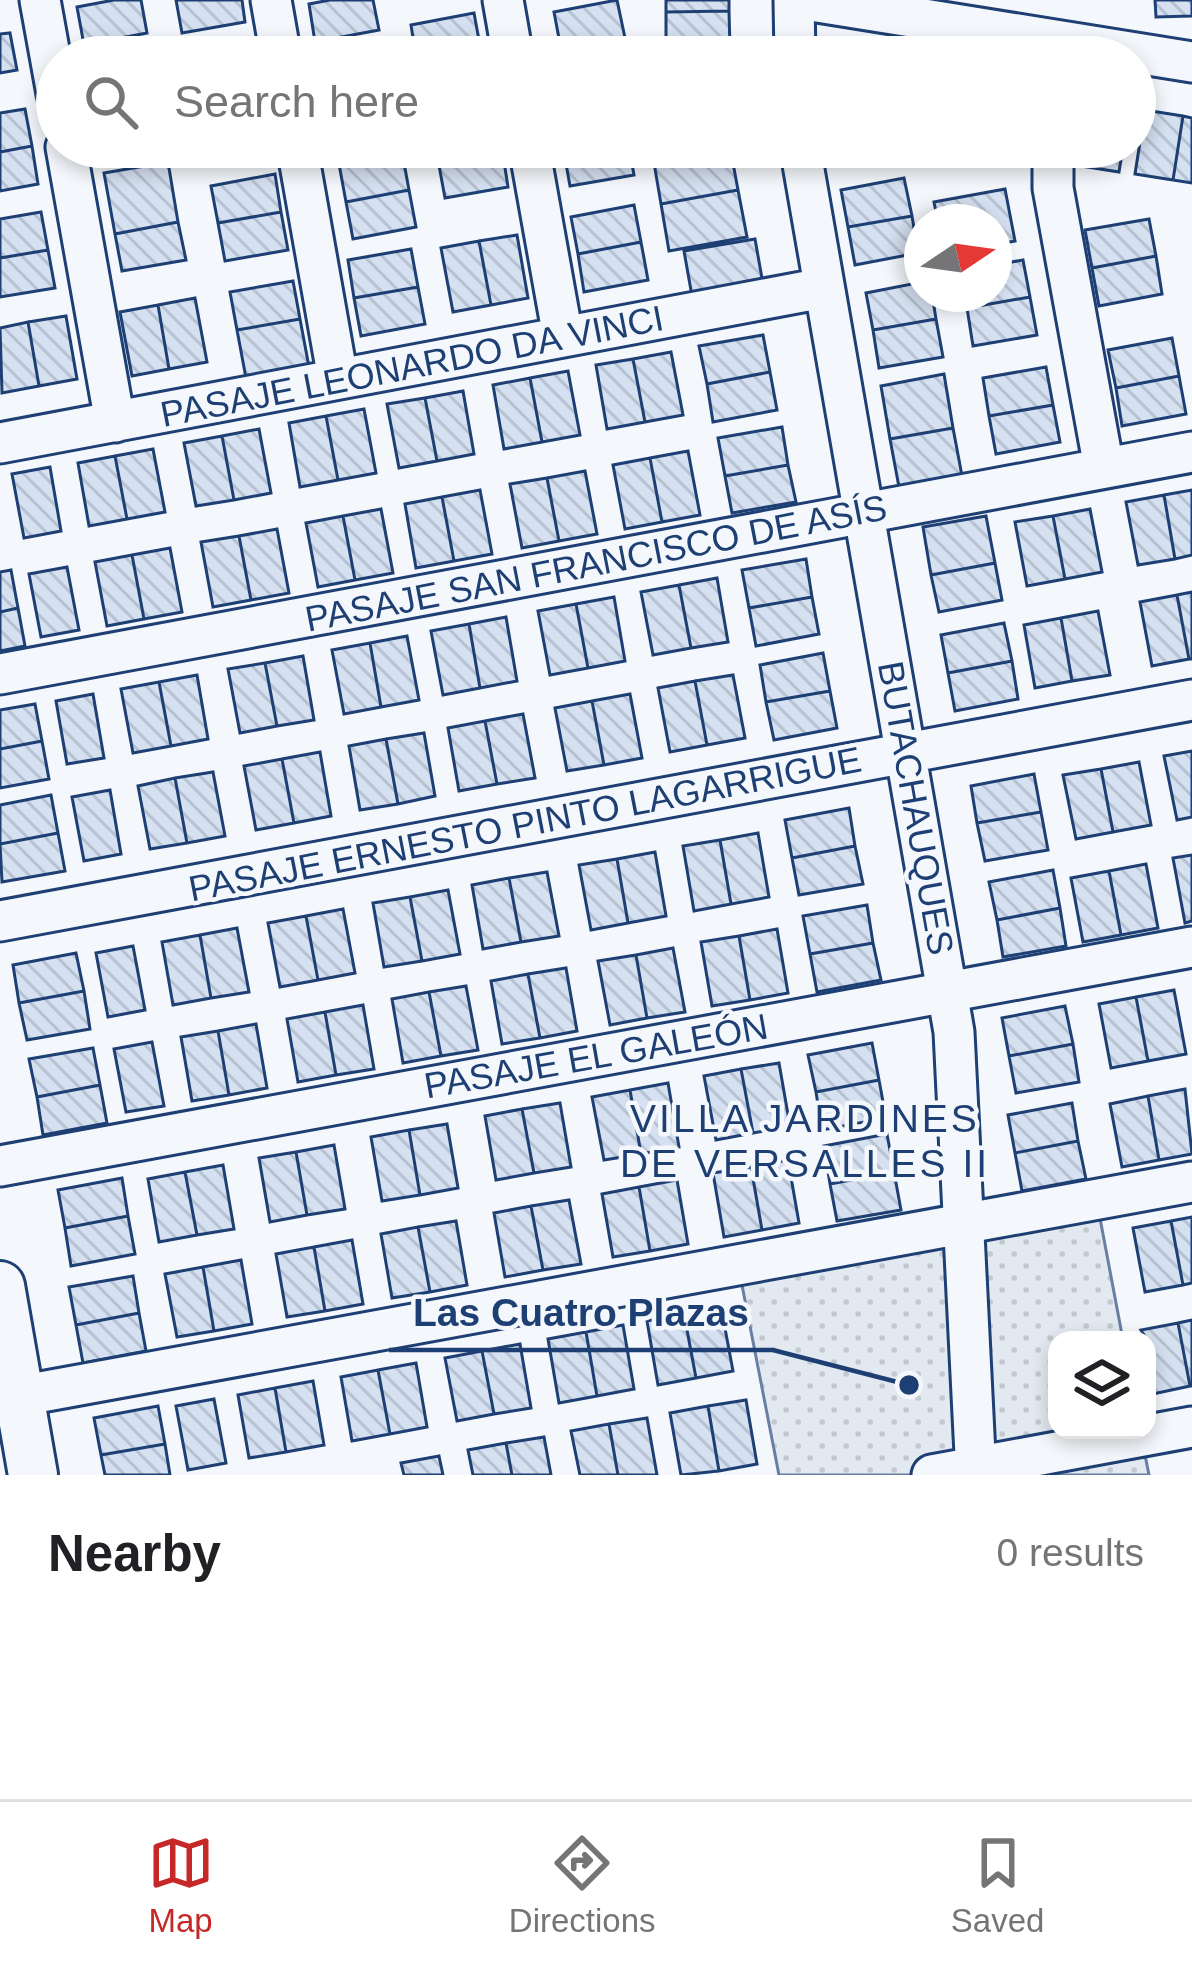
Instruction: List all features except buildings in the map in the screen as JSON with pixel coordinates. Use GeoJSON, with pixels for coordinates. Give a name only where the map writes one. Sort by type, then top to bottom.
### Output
{"type":"FeatureCollection","features":[{"type":"Feature","properties":{"kind":"street"},"geometry":{"type":"LineString","coordinates":[[40,0],[47,36]]}},
{"type":"Feature","properties":{"kind":"street"},"geometry":{"type":"LineString","coordinates":[[271,0],[277,36]]}},
{"type":"Feature","properties":{"kind":"street"},"geometry":{"type":"LineString","coordinates":[[502,0],[509,36]]}},
{"type":"Feature","properties":{"kind":"street"},"geometry":{"type":"LineString","coordinates":[[794,0],[795,36]]}},
{"type":"Feature","properties":{"kind":"street"},"geometry":{"type":"LineString","coordinates":[[805,0],[1051,34]]}},
{"type":"Feature","properties":{"kind":"street"},"geometry":{"type":"LineString","coordinates":[[1156,55],[1192,62]]}},
{"type":"Feature","properties":{"kind":"street"},"geometry":{"type":"LineString","coordinates":[[70,168],[116,422]]}},
{"type":"Feature","properties":{"kind":"street"},"geometry":{"type":"LineString","coordinates":[[301,168],[338,379]]}},
{"type":"Feature","properties":{"kind":"street"},"geometry":{"type":"LineString","coordinates":[[533,168],[563,337]]}},
{"type":"Feature","properties":{"kind":"street","name":"BUTACHAUQUES"},"geometry":{"type":"LineString","coordinates":[[803,168],[949,991],[976,1471]]}},
{"type":"Feature","properties":{"kind":"street"},"geometry":{"type":"LineString","coordinates":[[1054,168],[1104,468]]}},
{"type":"Feature","properties":{"kind":"street","name":"PASAJE LEONARDO DA VINCI"},"geometry":{"type":"LineString","coordinates":[[0,443],[823,288]]}},
{"type":"Feature","properties":{"kind":"street","name":"PASAJE SAN FRANCISCO DE ASÍS"},"geometry":{"type":"LineString","coordinates":[[0,674],[1192,452]]}},
{"type":"Feature","properties":{"kind":"street","name":"PASAJE ERNESTO PINTO LAGARRIGUE"},"geometry":{"type":"LineString","coordinates":[[0,921],[1192,700]]}},
{"type":"Feature","properties":{"kind":"street","name":"PASAJE EL GALEÓN"},"geometry":{"type":"LineString","coordinates":[[0,1166],[1192,947]]}},
{"type":"Feature","properties":{"kind":"street"},"geometry":{"type":"LineString","coordinates":[[19,1396],[1192,1182]]}},
{"type":"Feature","properties":{"kind":"street"},"geometry":{"type":"LineString","coordinates":[[0,1286],[33,1475]]}},
{"type":"Feature","properties":{"kind":"street"},"geometry":{"type":"LineString","coordinates":[[932,1475],[976,1471],[1192,1427]]}},
{"type":"Feature","properties":{"kind":"shaded area"},"geometry":{"type":"Polygon","coordinates":[[[1099,1213],[1121,1331],[1048,1331],[1048,1439],[1142,1439],[1149,1475],[779,1475],[741,1280],[1099,1213]]]}},
{"type":"Feature","properties":{"kind":"place","name":"Las Cuatro Plazas"},"geometry":{"type":"Point","coordinates":[909,1385]}},
{"type":"Feature","properties":{"kind":"district","name":"VILLA JARDINES DE VERSALLES II"},"geometry":{"type":"Point","coordinates":[805,1140]}}]}
